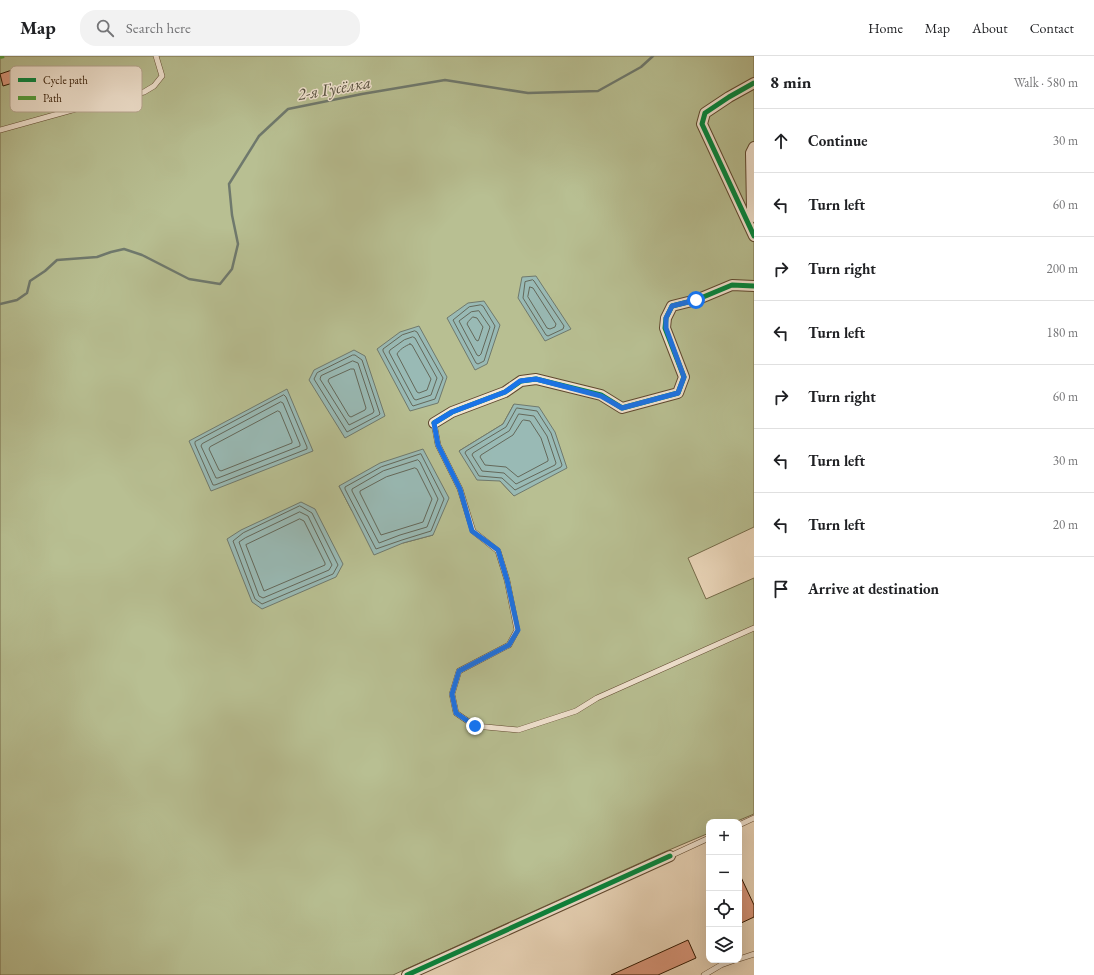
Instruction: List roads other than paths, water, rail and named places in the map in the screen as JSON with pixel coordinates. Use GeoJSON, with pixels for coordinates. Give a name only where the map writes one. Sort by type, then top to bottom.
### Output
{"type":"FeatureCollection","features":[{"type":"Feature","properties":{"kind":"street"},"geometry":{"type":"LineString","coordinates":[[754,83],[705,113],[702,124],[754,236]]}},
{"type":"Feature","properties":{"kind":"street"},"geometry":{"type":"LineString","coordinates":[[754,147],[751,153],[752,209],[754,217]]}},
{"type":"Feature","properties":{"kind":"street"},"geometry":{"type":"LineString","coordinates":[[434,423],[452,412],[505,392],[520,381],[536,379],[601,396],[622,408],[678,393],[684,377],[666,328],[666,318],[672,306],[696,300],[732,285],[754,286]]}},
{"type":"Feature","properties":{"kind":"street"},"geometry":{"type":"LineString","coordinates":[[406,975],[670,856]]}},
{"type":"Feature","properties":{"kind":"lane"},"geometry":{"type":"LineString","coordinates":[[142,92],[154,86],[162,76],[156,56]]}},
{"type":"Feature","properties":{"kind":"lane"},"geometry":{"type":"LineString","coordinates":[[0,130],[65,112]]}},
{"type":"Feature","properties":{"kind":"lane"},"geometry":{"type":"LineString","coordinates":[[434,423],[438,445],[460,489],[472,531],[498,550],[507,580],[518,630],[509,645],[459,671],[452,694],[456,713],[475,726],[518,730],[576,711],[597,698],[754,628]]}},
{"type":"Feature","properties":{"kind":"lane"},"geometry":{"type":"LineString","coordinates":[[742,824],[754,818]]}},
{"type":"Feature","properties":{"kind":"lane"},"geometry":{"type":"LineString","coordinates":[[670,856],[706,839]]}},
{"type":"Feature","properties":{"kind":"lane"},"geometry":{"type":"LineString","coordinates":[[742,957],[754,954]]}},
{"type":"Feature","properties":{"kind":"lane"},"geometry":{"type":"LineString","coordinates":[[704,975],[724,963]]}},
{"type":"Feature","properties":{"kind":"water"},"geometry":{"type":"Polygon","coordinates":[[[536,276],[571,329],[545,341],[518,298],[522,277],[536,276]]]}},
{"type":"Feature","properties":{"kind":"water"},"geometry":{"type":"Polygon","coordinates":[[[484,301],[500,325],[487,364],[475,370],[447,318],[468,303],[484,301]]]}},
{"type":"Feature","properties":{"kind":"water"},"geometry":{"type":"Polygon","coordinates":[[[419,326],[447,377],[438,403],[410,411],[377,349],[400,332],[419,326]]]}},
{"type":"Feature","properties":{"kind":"water"},"geometry":{"type":"Polygon","coordinates":[[[354,350],[365,356],[385,416],[345,438],[309,380],[314,370],[354,350]]]}},
{"type":"Feature","properties":{"kind":"water"},"geometry":{"type":"Polygon","coordinates":[[[287,389],[313,451],[211,491],[189,441],[287,389]]]}},
{"type":"Feature","properties":{"kind":"water"},"geometry":{"type":"Polygon","coordinates":[[[514,404],[539,407],[555,432],[567,468],[514,496],[500,481],[477,480],[459,451],[503,424],[514,404]]]}},
{"type":"Feature","properties":{"kind":"water"},"geometry":{"type":"Polygon","coordinates":[[[423,449],[449,498],[433,535],[403,543],[374,555],[339,486],[380,463],[423,449]]]}},
{"type":"Feature","properties":{"kind":"water"},"geometry":{"type":"Polygon","coordinates":[[[301,502],[315,509],[343,564],[336,577],[262,609],[252,602],[227,539],[241,530],[301,502]]]}},
{"type":"Feature","properties":{"kind":"waterway","name":"2-я Гусёлка"},"geometry":{"type":"LineString","coordinates":[[0,304],[17,300],[27,293],[30,281],[45,271],[57,260],[97,257],[124,249],[142,255],[189,279],[220,284],[232,269],[238,244],[232,215],[229,184],[259,136],[288,109],[362,94],[445,80],[528,93],[598,91],[641,67],[653,56]]}}]}
